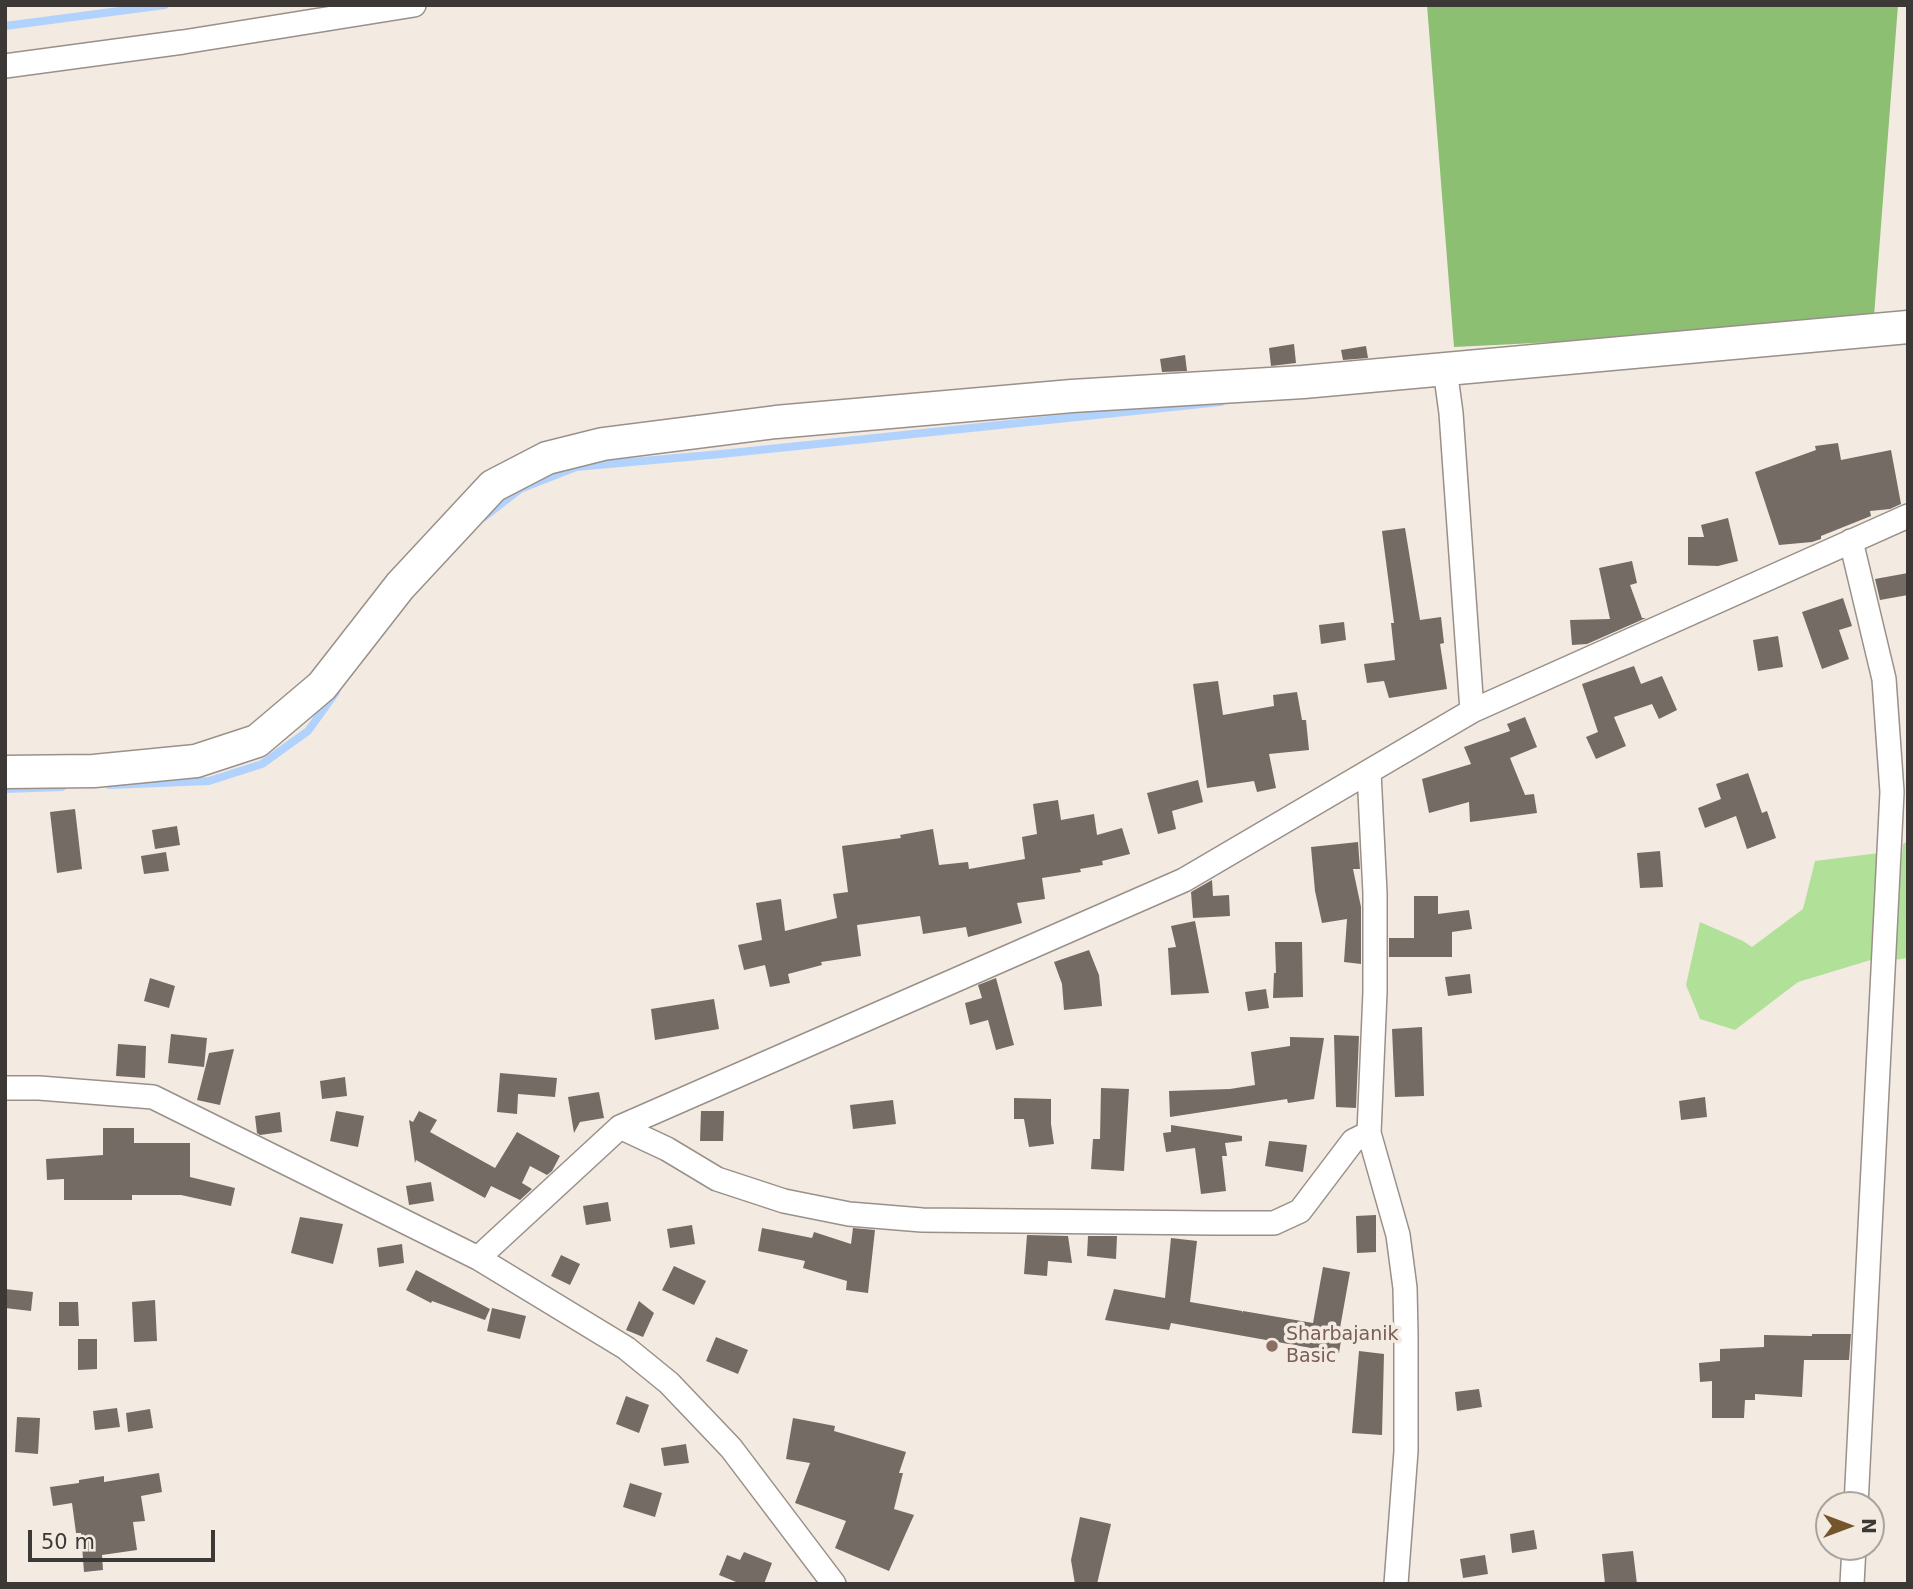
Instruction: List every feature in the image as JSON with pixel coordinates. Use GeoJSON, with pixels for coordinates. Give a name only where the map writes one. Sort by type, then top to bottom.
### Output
{"type":"FeatureCollection","features":[{"type":"Feature","properties":{"kind":"street"},"geometry":{"type":"LineString","coordinates":[[5,66],[183,42],[414,5]]}},
{"type":"Feature","properties":{"kind":"street"},"geometry":{"type":"LineString","coordinates":[[5,772],[94,771],[196,761],[257,741],[322,686],[400,586],[493,486],[547,458],[604,444],[776,422],[1072,396],[1303,382],[1908,327]]}},
{"type":"Feature","properties":{"kind":"street"},"geometry":{"type":"LineString","coordinates":[[1445,369],[1451,413],[1472,712]]}},
{"type":"Feature","properties":{"kind":"street"},"geometry":{"type":"LineString","coordinates":[[478,1258],[620,1127],[1184,880],[1472,712],[1908,516]]}},
{"type":"Feature","properties":{"kind":"street"},"geometry":{"type":"LineString","coordinates":[[1851,541],[1884,679],[1892,792],[1857,1491]]}},
{"type":"Feature","properties":{"kind":"street"},"geometry":{"type":"LineString","coordinates":[[1369,772],[1375,893],[1375,992],[1369,1133],[1398,1235],[1405,1288],[1406,1451],[1396,1584]]}},
{"type":"Feature","properties":{"kind":"street"},"geometry":{"type":"LineString","coordinates":[[5,1088],[153,1097],[478,1258],[626,1348],[669,1383],[731,1448],[834,1584]]}},
{"type":"Feature","properties":{"kind":"street"},"geometry":{"type":"LineString","coordinates":[[620,1127],[667,1149],[718,1179],[785,1201],[849,1214],[922,1220],[1213,1223],[1274,1223],[1300,1211],[1353,1140],[1369,1133]]}},
{"type":"Feature","properties":{"kind":"street"},"geometry":{"type":"LineString","coordinates":[[1852,1584],[1853,1561]]}},
{"type":"Feature","properties":{"kind":"green space"},"geometry":{"type":"Polygon","coordinates":[[[1427,5],[1898,5],[1874,316],[1616,339],[1454,347],[1427,5]]]}},
{"type":"Feature","properties":{"kind":"green space"},"geometry":{"type":"Polygon","coordinates":[[[1908,841],[1908,958],[1893,960],[1903,844],[1908,841]]]}},
{"type":"Feature","properties":{"kind":"green space"},"geometry":{"type":"Polygon","coordinates":[[[1879,853],[1874,959],[1798,982],[1735,1030],[1700,1019],[1686,985],[1700,922],[1752,947],[1803,909],[1815,861],[1879,853]]]}},
{"type":"Feature","properties":{"kind":"building"},"geometry":{"type":"Polygon","coordinates":[[[1294,344],[1296,363],[1271,366],[1269,348],[1294,344]]]}},
{"type":"Feature","properties":{"kind":"building"},"geometry":{"type":"Polygon","coordinates":[[[1366,346],[1368,358],[1343,360],[1341,350],[1366,346]]]}},
{"type":"Feature","properties":{"kind":"building"},"geometry":{"type":"Polygon","coordinates":[[[1185,355],[1187,371],[1162,372],[1160,359],[1185,355]]]}},
{"type":"Feature","properties":{"kind":"building"},"geometry":{"type":"Polygon","coordinates":[[[1838,443],[1841,460],[1891,450],[1901,504],[1890,509],[1870,511],[1871,516],[1821,536],[1821,539],[1779,545],[1755,472],[1816,450],[1815,446],[1838,443]]]}},
{"type":"Feature","properties":{"kind":"building"},"geometry":{"type":"Polygon","coordinates":[[[1728,518],[1738,561],[1718,566],[1688,565],[1688,537],[1704,537],[1701,525],[1728,518]]]}},
{"type":"Feature","properties":{"kind":"building"},"geometry":{"type":"Polygon","coordinates":[[[1405,528],[1420,620],[1441,617],[1444,643],[1440,644],[1447,689],[1389,698],[1384,681],[1367,683],[1364,664],[1395,660],[1391,623],[1394,623],[1382,531],[1405,528]]]}},
{"type":"Feature","properties":{"kind":"building"},"geometry":{"type":"Polygon","coordinates":[[[1632,561],[1637,583],[1630,585],[1642,618],[1646,618],[1587,644],[1572,645],[1570,620],[1610,619],[1599,568],[1632,561]]]}},
{"type":"Feature","properties":{"kind":"building"},"geometry":{"type":"Polygon","coordinates":[[[1908,573],[1908,595],[1880,600],[1875,579],[1908,573]]]}},
{"type":"Feature","properties":{"kind":"building"},"geometry":{"type":"Polygon","coordinates":[[[1843,598],[1852,626],[1839,630],[1849,659],[1822,669],[1802,612],[1843,598]]]}},
{"type":"Feature","properties":{"kind":"building"},"geometry":{"type":"Polygon","coordinates":[[[1344,622],[1346,640],[1321,644],[1319,625],[1344,622]]]}},
{"type":"Feature","properties":{"kind":"building"},"geometry":{"type":"Polygon","coordinates":[[[1778,636],[1783,667],[1758,671],[1753,640],[1778,636]]]}},
{"type":"Feature","properties":{"kind":"building"},"geometry":{"type":"Polygon","coordinates":[[[1634,666],[1641,684],[1662,676],[1677,710],[1659,719],[1652,704],[1614,717],[1626,746],[1596,759],[1586,737],[1598,732],[1582,684],[1634,666]]]}},
{"type":"Feature","properties":{"kind":"building"},"geometry":{"type":"Polygon","coordinates":[[[1218,681],[1223,715],[1274,706],[1273,695],[1297,692],[1302,720],[1306,720],[1309,750],[1269,754],[1276,788],[1257,792],[1254,781],[1207,788],[1193,684],[1218,681]]]}},
{"type":"Feature","properties":{"kind":"building"},"geometry":{"type":"Polygon","coordinates":[[[1525,717],[1537,747],[1510,758],[1525,795],[1534,794],[1537,813],[1470,822],[1469,802],[1429,813],[1422,779],[1471,764],[1464,747],[1510,731],[1507,724],[1525,717]]]}},
{"type":"Feature","properties":{"kind":"building"},"geometry":{"type":"Polygon","coordinates":[[[1748,773],[1762,813],[1767,811],[1776,838],[1747,849],[1736,816],[1705,828],[1698,808],[1721,799],[1716,784],[1748,773]]]}},
{"type":"Feature","properties":{"kind":"building"},"geometry":{"type":"Polygon","coordinates":[[[1198,780],[1203,802],[1172,811],[1176,829],[1158,834],[1147,793],[1198,780]]]}},
{"type":"Feature","properties":{"kind":"building"},"geometry":{"type":"Polygon","coordinates":[[[1058,800],[1061,820],[1094,814],[1097,835],[1122,828],[1130,854],[1102,861],[1103,865],[1080,869],[1081,872],[1042,878],[1045,899],[1017,903],[1022,923],[968,937],[966,927],[923,934],[920,916],[857,925],[861,956],[821,962],[822,965],[788,974],[790,983],[770,987],[765,965],[744,970],[738,945],[762,940],[756,903],[781,899],[785,931],[837,918],[833,894],[848,892],[842,846],[901,838],[900,835],[933,829],[939,865],[968,862],[969,869],[1025,859],[1022,837],[1037,834],[1033,804],[1058,800]]]}},
{"type":"Feature","properties":{"kind":"building"},"geometry":{"type":"Polygon","coordinates":[[[75,809],[82,869],[57,873],[50,812],[75,809]]]}},
{"type":"Feature","properties":{"kind":"building"},"geometry":{"type":"Polygon","coordinates":[[[177,826],[180,845],[155,849],[152,830],[177,826]]]}},
{"type":"Feature","properties":{"kind":"building"},"geometry":{"type":"Polygon","coordinates":[[[1358,842],[1360,869],[1353,869],[1361,907],[1361,964],[1344,962],[1347,919],[1322,923],[1315,891],[1311,847],[1358,842]]]}},
{"type":"Feature","properties":{"kind":"building"},"geometry":{"type":"Polygon","coordinates":[[[1660,851],[1663,887],[1640,888],[1637,853],[1660,851]]]}},
{"type":"Feature","properties":{"kind":"building"},"geometry":{"type":"Polygon","coordinates":[[[166,852],[169,871],[144,874],[141,856],[166,852]]]}},
{"type":"Feature","properties":{"kind":"building"},"geometry":{"type":"Polygon","coordinates":[[[1212,880],[1213,896],[1229,895],[1230,916],[1193,918],[1191,892],[1212,880]]]}},
{"type":"Feature","properties":{"kind":"building"},"geometry":{"type":"Polygon","coordinates":[[[1414,896],[1438,896],[1438,914],[1469,910],[1472,929],[1452,932],[1452,957],[1389,957],[1389,938],[1414,938],[1414,896]]]}},
{"type":"Feature","properties":{"kind":"building"},"geometry":{"type":"Polygon","coordinates":[[[1195,921],[1209,993],[1171,995],[1168,948],[1176,947],[1171,926],[1195,921]]]}},
{"type":"Feature","properties":{"kind":"building"},"geometry":{"type":"Polygon","coordinates":[[[1275,942],[1302,942],[1303,997],[1273,998],[1276,973],[1275,942]]]}},
{"type":"Feature","properties":{"kind":"building"},"geometry":{"type":"Polygon","coordinates":[[[1089,950],[1099,975],[1102,1006],[1064,1010],[1062,984],[1054,962],[1089,950]]]}},
{"type":"Feature","properties":{"kind":"building"},"geometry":{"type":"Polygon","coordinates":[[[1470,974],[1472,993],[1448,996],[1445,977],[1470,974]]]}},
{"type":"Feature","properties":{"kind":"building"},"geometry":{"type":"Polygon","coordinates":[[[150,978],[175,986],[169,1008],[144,1001],[150,978]]]}},
{"type":"Feature","properties":{"kind":"building"},"geometry":{"type":"Polygon","coordinates":[[[996,978],[1014,1045],[996,1050],[988,1020],[970,1025],[965,1003],[982,998],[978,985],[996,978]]]}},
{"type":"Feature","properties":{"kind":"building"},"geometry":{"type":"Polygon","coordinates":[[[1266,989],[1269,1008],[1248,1011],[1245,992],[1266,989]]]}},
{"type":"Feature","properties":{"kind":"building"},"geometry":{"type":"Polygon","coordinates":[[[714,999],[719,1029],[655,1040],[651,1009],[714,999]]]}},
{"type":"Feature","properties":{"kind":"building"},"geometry":{"type":"Polygon","coordinates":[[[1422,1027],[1424,1096],[1395,1097],[1392,1029],[1422,1027]]]}},
{"type":"Feature","properties":{"kind":"building"},"geometry":{"type":"Polygon","coordinates":[[[171,1034],[207,1038],[204,1067],[168,1063],[171,1034]]]}},
{"type":"Feature","properties":{"kind":"building"},"geometry":{"type":"Polygon","coordinates":[[[1334,1035],[1359,1036],[1356,1108],[1336,1107],[1334,1035]]]}},
{"type":"Feature","properties":{"kind":"building"},"geometry":{"type":"Polygon","coordinates":[[[1290,1037],[1324,1038],[1314,1099],[1288,1103],[1287,1099],[1170,1117],[1169,1091],[1230,1089],[1255,1085],[1251,1052],[1290,1046],[1290,1037]]]}},
{"type":"Feature","properties":{"kind":"building"},"geometry":{"type":"Polygon","coordinates":[[[118,1044],[146,1046],[145,1078],[116,1076],[118,1044]]]}},
{"type":"Feature","properties":{"kind":"building"},"geometry":{"type":"Polygon","coordinates":[[[234,1049],[220,1105],[197,1100],[209,1053],[234,1049]]]}},
{"type":"Feature","properties":{"kind":"building"},"geometry":{"type":"Polygon","coordinates":[[[500,1073],[557,1078],[555,1097],[518,1094],[517,1114],[497,1112],[500,1073]]]}},
{"type":"Feature","properties":{"kind":"building"},"geometry":{"type":"Polygon","coordinates":[[[345,1077],[347,1096],[322,1099],[320,1081],[345,1077]]]}},
{"type":"Feature","properties":{"kind":"building"},"geometry":{"type":"Polygon","coordinates":[[[1101,1088],[1129,1089],[1124,1171],[1091,1169],[1093,1139],[1100,1139],[1101,1088]]]}},
{"type":"Feature","properties":{"kind":"building"},"geometry":{"type":"Polygon","coordinates":[[[599,1092],[604,1118],[580,1122],[574,1133],[568,1097],[599,1092]]]}},
{"type":"Feature","properties":{"kind":"building"},"geometry":{"type":"Polygon","coordinates":[[[1705,1097],[1707,1117],[1681,1120],[1679,1101],[1705,1097]]]}},
{"type":"Feature","properties":{"kind":"building"},"geometry":{"type":"Polygon","coordinates":[[[1014,1098],[1051,1099],[1054,1144],[1029,1147],[1024,1119],[1014,1119],[1014,1098]]]}},
{"type":"Feature","properties":{"kind":"building"},"geometry":{"type":"Polygon","coordinates":[[[893,1100],[896,1124],[853,1129],[850,1105],[893,1100]]]}},
{"type":"Feature","properties":{"kind":"building"},"geometry":{"type":"Polygon","coordinates":[[[336,1111],[364,1116],[358,1147],[330,1141],[336,1111]]]}},
{"type":"Feature","properties":{"kind":"building"},"geometry":{"type":"Polygon","coordinates":[[[419,1111],[437,1120],[430,1132],[495,1168],[517,1132],[560,1156],[547,1175],[530,1166],[522,1183],[532,1189],[520,1200],[491,1186],[485,1198],[416,1160],[415,1163],[409,1120],[413,1122],[419,1111]]]}},
{"type":"Feature","properties":{"kind":"building"},"geometry":{"type":"Polygon","coordinates":[[[701,1111],[724,1111],[723,1141],[700,1141],[701,1111]]]}},
{"type":"Feature","properties":{"kind":"building"},"geometry":{"type":"Polygon","coordinates":[[[280,1112],[282,1132],[260,1135],[257,1133],[255,1116],[280,1112]]]}},
{"type":"Feature","properties":{"kind":"building"},"geometry":{"type":"Polygon","coordinates":[[[1171,1125],[1242,1136],[1242,1141],[1225,1143],[1227,1156],[1222,1156],[1226,1191],[1201,1194],[1195,1148],[1166,1152],[1163,1133],[1171,1132],[1171,1125]]]}},
{"type":"Feature","properties":{"kind":"building"},"geometry":{"type":"Polygon","coordinates":[[[103,1128],[134,1128],[134,1143],[190,1143],[190,1177],[235,1188],[231,1206],[181,1195],[132,1195],[132,1200],[64,1200],[64,1179],[47,1180],[46,1159],[103,1155],[103,1128]]]}},
{"type":"Feature","properties":{"kind":"building"},"geometry":{"type":"Polygon","coordinates":[[[1269,1141],[1307,1145],[1303,1172],[1265,1166],[1269,1141]]]}},
{"type":"Feature","properties":{"kind":"building"},"geometry":{"type":"Polygon","coordinates":[[[431,1182],[434,1201],[409,1205],[406,1186],[431,1182]]]}},
{"type":"Feature","properties":{"kind":"building"},"geometry":{"type":"Polygon","coordinates":[[[608,1202],[611,1221],[586,1225],[583,1206],[608,1202]]]}},
{"type":"Feature","properties":{"kind":"building"},"geometry":{"type":"Polygon","coordinates":[[[1376,1215],[1376,1252],[1357,1253],[1356,1216],[1376,1215]]]}},
{"type":"Feature","properties":{"kind":"building"},"geometry":{"type":"Polygon","coordinates":[[[300,1217],[343,1224],[333,1264],[291,1253],[300,1217]]]}},
{"type":"Feature","properties":{"kind":"building"},"geometry":{"type":"Polygon","coordinates":[[[692,1225],[695,1244],[670,1248],[667,1229],[692,1225]]]}},
{"type":"Feature","properties":{"kind":"building"},"geometry":{"type":"Polygon","coordinates":[[[762,1228],[812,1238],[814,1232],[851,1244],[853,1228],[875,1230],[868,1293],[846,1290],[847,1281],[803,1268],[805,1261],[758,1251],[762,1228]]]}},
{"type":"Feature","properties":{"kind":"building"},"geometry":{"type":"Polygon","coordinates":[[[1027,1235],[1068,1236],[1072,1263],[1048,1261],[1047,1276],[1024,1274],[1027,1235]]]}},
{"type":"Feature","properties":{"kind":"building"},"geometry":{"type":"Polygon","coordinates":[[[1088,1236],[1117,1236],[1116,1259],[1087,1256],[1088,1236]]]}},
{"type":"Feature","properties":{"kind":"building"},"geometry":{"type":"Polygon","coordinates":[[[1171,1238],[1197,1241],[1190,1302],[1242,1313],[1243,1311],[1313,1323],[1323,1267],[1350,1272],[1340,1328],[1343,1328],[1339,1353],[1171,1323],[1169,1330],[1105,1320],[1114,1289],[1165,1298],[1171,1238]]]}},
{"type":"Feature","properties":{"kind":"building"},"geometry":{"type":"Polygon","coordinates":[[[402,1244],[404,1263],[379,1267],[377,1248],[402,1244]]]}},
{"type":"Feature","properties":{"kind":"building"},"geometry":{"type":"Polygon","coordinates":[[[561,1255],[580,1264],[570,1285],[551,1276],[561,1255]]]}},
{"type":"Feature","properties":{"kind":"building"},"geometry":{"type":"Polygon","coordinates":[[[674,1266],[706,1281],[694,1305],[662,1290],[674,1266]]]}},
{"type":"Feature","properties":{"kind":"building"},"geometry":{"type":"Polygon","coordinates":[[[416,1270],[490,1309],[485,1320],[432,1301],[431,1303],[406,1290],[416,1270]]]}},
{"type":"Feature","properties":{"kind":"building"},"geometry":{"type":"Polygon","coordinates":[[[5,1289],[33,1292],[31,1311],[5,1308],[5,1289]]]}},
{"type":"Feature","properties":{"kind":"building"},"geometry":{"type":"Polygon","coordinates":[[[155,1300],[157,1341],[134,1342],[132,1302],[155,1300]]]}},
{"type":"Feature","properties":{"kind":"building"},"geometry":{"type":"Polygon","coordinates":[[[639,1301],[654,1313],[643,1337],[626,1330],[639,1301]]]}},
{"type":"Feature","properties":{"kind":"building"},"geometry":{"type":"Polygon","coordinates":[[[59,1302],[78,1302],[79,1326],[59,1326],[59,1302]]]}},
{"type":"Feature","properties":{"kind":"building"},"geometry":{"type":"Polygon","coordinates":[[[492,1308],[526,1316],[520,1339],[487,1331],[492,1308]]]}},
{"type":"Feature","properties":{"kind":"building"},"geometry":{"type":"Polygon","coordinates":[[[1851,1334],[1849,1360],[1804,1360],[1802,1397],[1755,1394],[1755,1400],[1745,1400],[1744,1418],[1712,1418],[1712,1381],[1700,1382],[1699,1363],[1720,1361],[1720,1349],[1764,1347],[1764,1335],[1851,1334]]]}},
{"type":"Feature","properties":{"kind":"building"},"geometry":{"type":"Polygon","coordinates":[[[716,1337],[748,1350],[738,1374],[706,1361],[716,1337]]]}},
{"type":"Feature","properties":{"kind":"building"},"geometry":{"type":"Polygon","coordinates":[[[78,1339],[97,1339],[97,1369],[78,1370],[78,1339]]]}},
{"type":"Feature","properties":{"kind":"building"},"geometry":{"type":"Polygon","coordinates":[[[1359,1351],[1384,1354],[1382,1435],[1352,1433],[1359,1351]]]}},
{"type":"Feature","properties":{"kind":"building"},"geometry":{"type":"Polygon","coordinates":[[[1479,1389],[1482,1407],[1457,1411],[1455,1392],[1479,1389]]]}},
{"type":"Feature","properties":{"kind":"building"},"geometry":{"type":"Polygon","coordinates":[[[626,1396],[649,1405],[639,1433],[616,1424],[626,1396]]]}},
{"type":"Feature","properties":{"kind":"building"},"geometry":{"type":"Polygon","coordinates":[[[117,1408],[120,1427],[95,1430],[93,1411],[117,1408]]]}},
{"type":"Feature","properties":{"kind":"building"},"geometry":{"type":"Polygon","coordinates":[[[150,1409],[153,1428],[128,1432],[126,1413],[150,1409]]]}},
{"type":"Feature","properties":{"kind":"building"},"geometry":{"type":"Polygon","coordinates":[[[17,1417],[40,1418],[38,1454],[15,1452],[17,1417]]]}},
{"type":"Feature","properties":{"kind":"building"},"geometry":{"type":"Polygon","coordinates":[[[793,1418],[835,1426],[834,1431],[906,1452],[899,1473],[903,1473],[894,1509],[914,1515],[889,1571],[835,1548],[846,1521],[795,1503],[810,1463],[786,1459],[793,1418]]]}},
{"type":"Feature","properties":{"kind":"building"},"geometry":{"type":"Polygon","coordinates":[[[686,1444],[689,1463],[664,1466],[661,1448],[686,1444]]]}},
{"type":"Feature","properties":{"kind":"building"},"geometry":{"type":"Polygon","coordinates":[[[159,1473],[162,1492],[141,1496],[145,1521],[133,1522],[137,1550],[102,1555],[103,1570],[84,1572],[81,1533],[76,1533],[72,1503],[53,1506],[50,1487],[104,1476],[104,1482],[159,1473]]]}},
{"type":"Feature","properties":{"kind":"building"},"geometry":{"type":"Polygon","coordinates":[[[630,1483],[662,1493],[655,1517],[623,1507],[630,1483]]]}},
{"type":"Feature","properties":{"kind":"building"},"geometry":{"type":"Polygon","coordinates":[[[1080,1517],[1111,1524],[1097,1584],[1075,1584],[1071,1560],[1080,1517]]]}},
{"type":"Feature","properties":{"kind":"building"},"geometry":{"type":"Polygon","coordinates":[[[1534,1530],[1537,1549],[1512,1553],[1510,1534],[1534,1530]]]}},
{"type":"Feature","properties":{"kind":"building"},"geometry":{"type":"Polygon","coordinates":[[[1633,1551],[1637,1584],[1605,1584],[1602,1554],[1633,1551]]]}},
{"type":"Feature","properties":{"kind":"building"},"geometry":{"type":"Polygon","coordinates":[[[744,1552],[772,1563],[764,1584],[741,1584],[719,1575],[727,1555],[740,1560],[744,1552]]]}},
{"type":"Feature","properties":{"kind":"building"},"geometry":{"type":"Polygon","coordinates":[[[1485,1555],[1488,1574],[1463,1578],[1460,1559],[1485,1555]]]}},
{"type":"Feature","properties":{"kind":"waterway"},"geometry":{"type":"LineString","coordinates":[[5,26],[165,5]]}},
{"type":"Feature","properties":{"kind":"waterway"},"geometry":{"type":"LineString","coordinates":[[484,517],[520,489],[576,467],[1221,402]]}},
{"type":"Feature","properties":{"kind":"waterway"},"geometry":{"type":"LineString","coordinates":[[110,785],[209,781],[262,764],[308,731],[336,692]]}},
{"type":"Feature","properties":{"kind":"waterway"},"geometry":{"type":"LineString","coordinates":[[5,789],[62,787]]}},
{"type":"Feature","properties":{"kind":"place","name":"Sharbajanik Basic"},"geometry":{"type":"Point","coordinates":[1272,1346]}}]}
